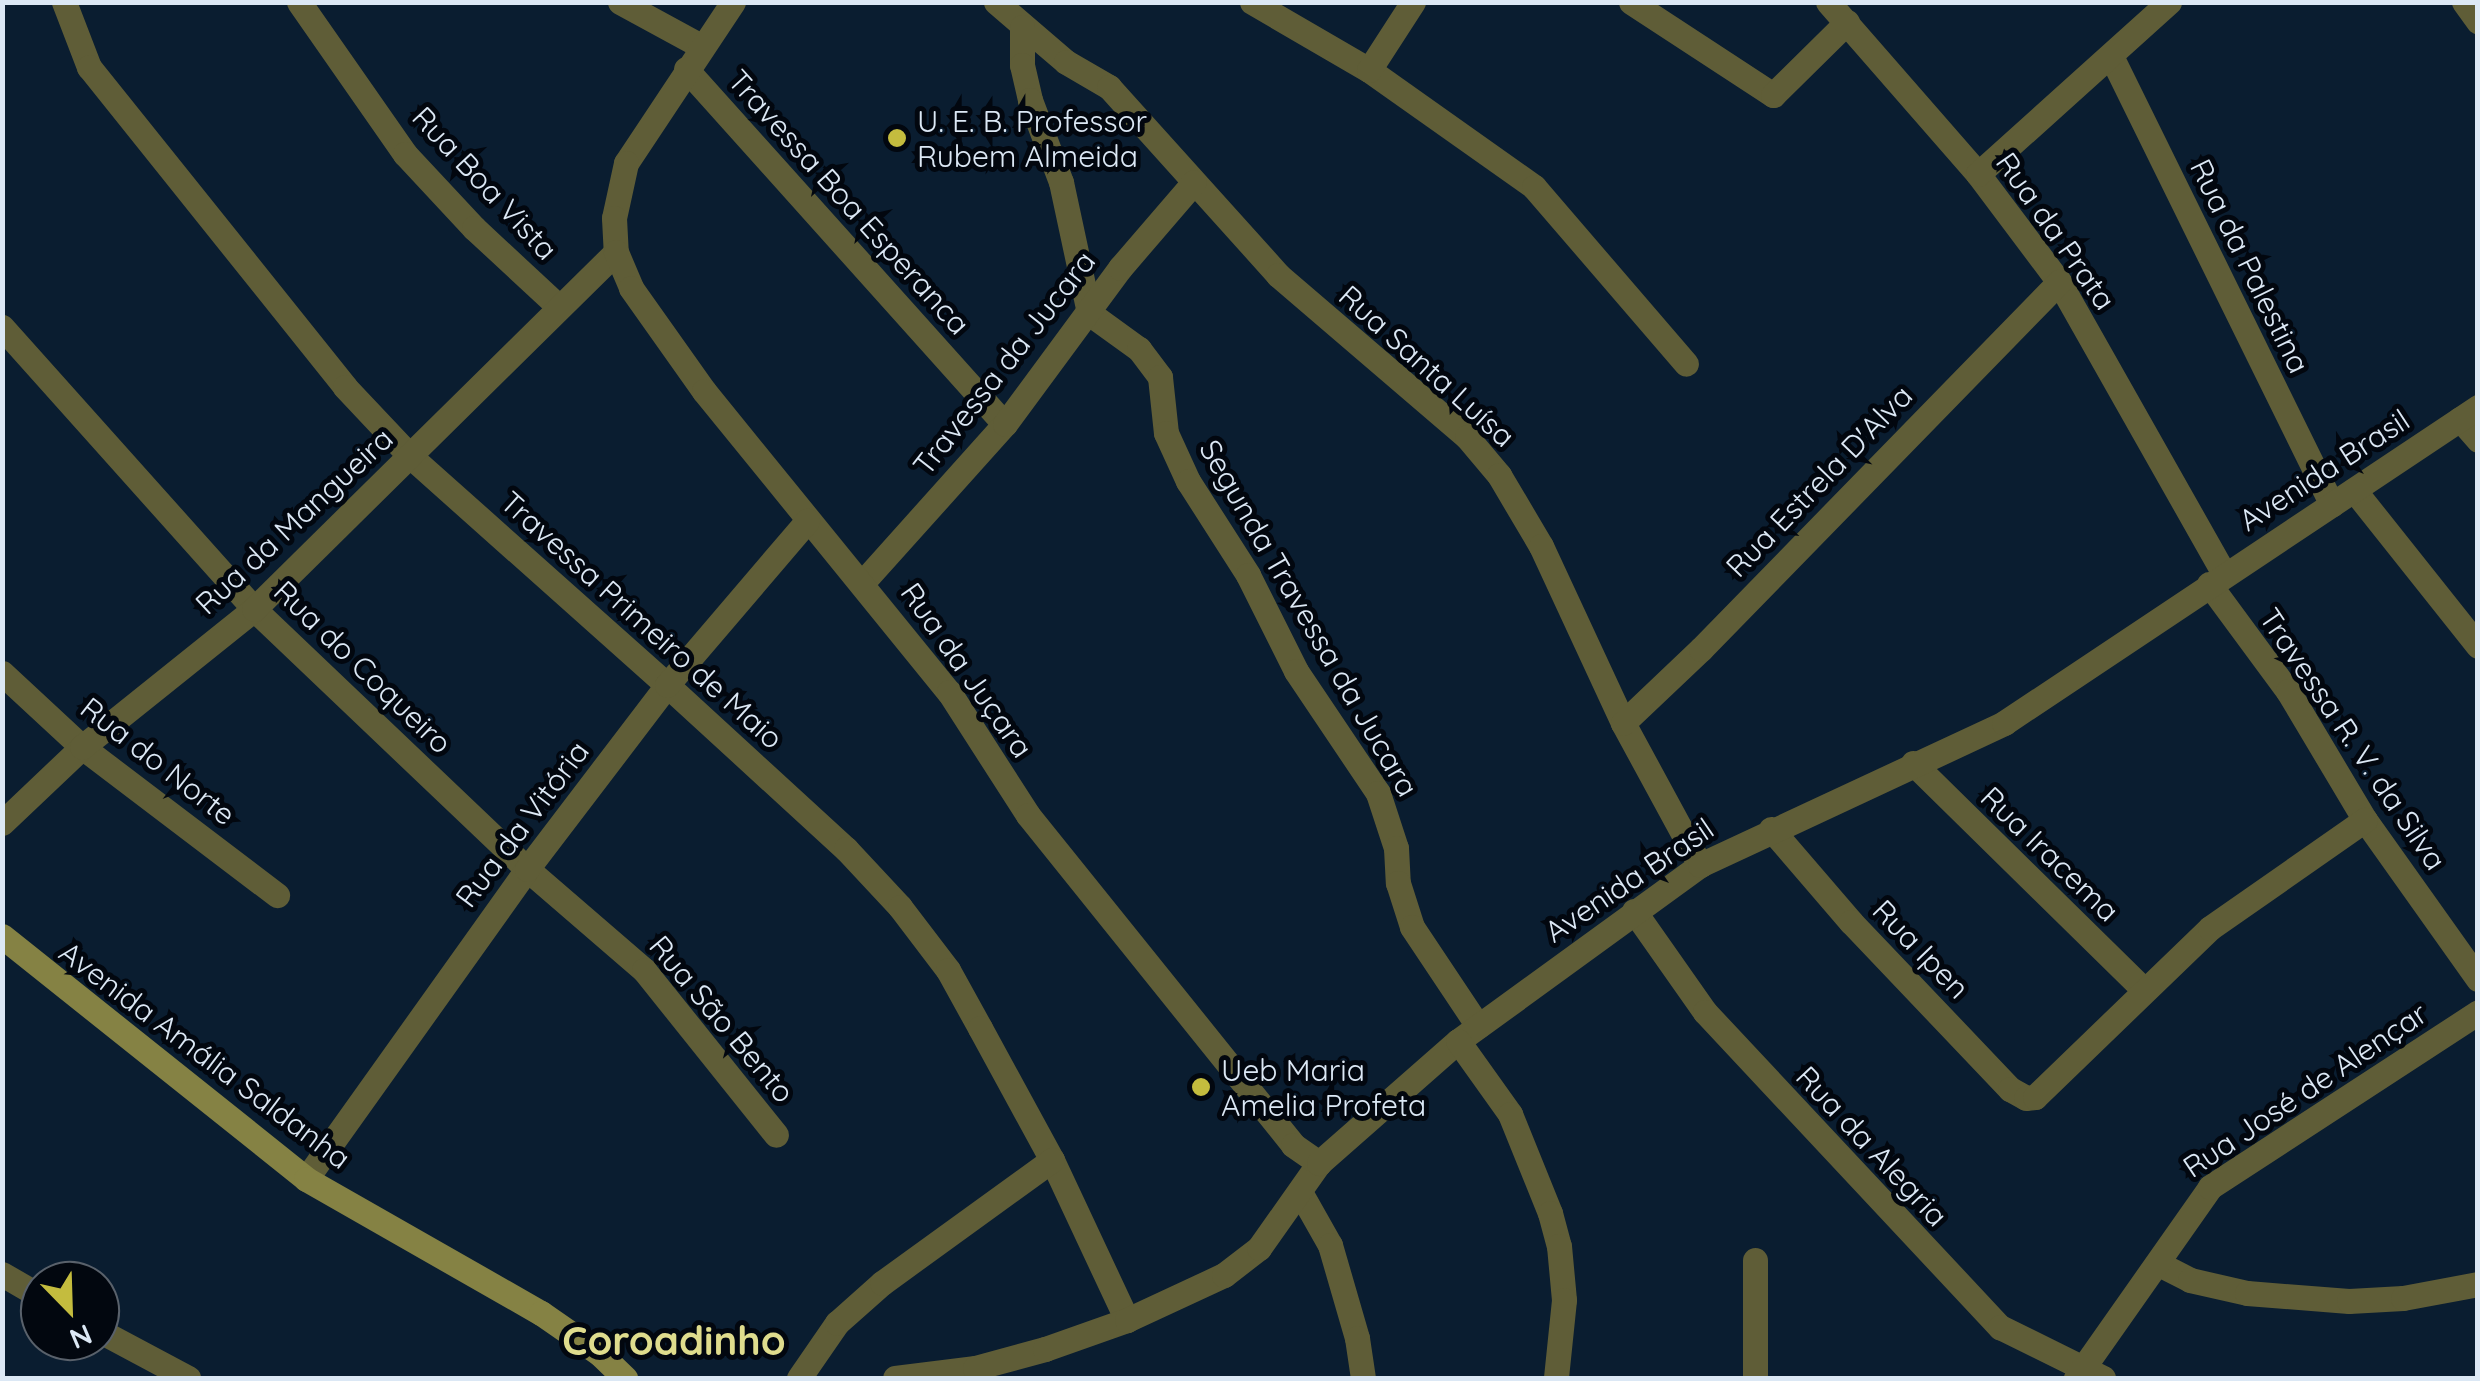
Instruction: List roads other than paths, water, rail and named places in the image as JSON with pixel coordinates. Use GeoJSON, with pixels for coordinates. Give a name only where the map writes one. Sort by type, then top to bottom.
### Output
{"type":"FeatureCollection","features":[{"type":"Feature","properties":{"kind":"main road","name":"Avenida Amália Saldanha"},"geometry":{"type":"LineString","coordinates":[[2,936],[306,1180],[541,1313],[600,1354],[625,1378]]}},
{"type":"Feature","properties":{"kind":"street","name":"Rua Boa Vista"},"geometry":{"type":"LineString","coordinates":[[299,2],[405,154],[474,228],[560,306]]}},
{"type":"Feature","properties":{"kind":"street","name":"Travessa Boa Esperanca"},"geometry":{"type":"LineString","coordinates":[[620,2],[702,46]]}},
{"type":"Feature","properties":{"kind":"street"},"geometry":{"type":"LineString","coordinates":[[686,70],[732,2]]}},
{"type":"Feature","properties":{"kind":"street","name":"Rua Santa Luísa"},"geometry":{"type":"LineString","coordinates":[[996,2],[1066,62],[1108,87],[1278,275],[1467,437],[1499,475],[1541,546],[1622,723],[1700,865]]}},
{"type":"Feature","properties":{"kind":"street"},"geometry":{"type":"LineString","coordinates":[[1252,2],[1369,70],[1534,187],[1686,364]]}},
{"type":"Feature","properties":{"kind":"street"},"geometry":{"type":"LineString","coordinates":[[1369,70],[1414,2]]}},
{"type":"Feature","properties":{"kind":"street"},"geometry":{"type":"LineString","coordinates":[[1631,2],[1773,95],[1847,22]]}},
{"type":"Feature","properties":{"kind":"street","name":"Rua da Prata"},"geometry":{"type":"LineString","coordinates":[[1828,2],[1978,174],[2060,282],[2216,579]]}},
{"type":"Feature","properties":{"kind":"street"},"geometry":{"type":"LineString","coordinates":[[1978,174],[2169,2]]}},
{"type":"Feature","properties":{"kind":"street"},"geometry":{"type":"LineString","coordinates":[[2464,2],[2478,22]]}},
{"type":"Feature","properties":{"kind":"street","name":"Travessa Primeiro de Maio"},"geometry":{"type":"LineString","coordinates":[[66,3],[89,67],[158,159],[345,387],[410,456],[668,684],[846,849],[900,906],[948,970],[1052,1160],[1127,1320]]}},
{"type":"Feature","properties":{"kind":"street"},"geometry":{"type":"LineString","coordinates":[[1022,27],[1022,65],[1030,100],[1061,182],[1089,313]]}},
{"type":"Feature","properties":{"kind":"street","name":"Rua da Palestina"},"geometry":{"type":"LineString","coordinates":[[2110,56],[2332,505]]}},
{"type":"Feature","properties":{"kind":"street","name":"Travessa Boa Esperanca"},"geometry":{"type":"LineString","coordinates":[[686,70],[1005,424]]}},
{"type":"Feature","properties":{"kind":"street","name":"Rua da Juçara"},"geometry":{"type":"LineString","coordinates":[[686,70],[626,162],[616,190],[616,252],[631,288],[704,391],[807,522],[863,582],[948,692],[1028,815],[1293,1145],[1318,1163]]}},
{"type":"Feature","properties":{"kind":"street","name":"Travessa da Jucara"},"geometry":{"type":"LineString","coordinates":[[863,582],[1005,424],[1120,268],[1194,182]]}},
{"type":"Feature","properties":{"kind":"street","name":"Rua da Mangueira"},"geometry":{"type":"LineString","coordinates":[[2,823],[82,747],[254,608],[616,252]]}},
{"type":"Feature","properties":{"kind":"street","name":"Rua Estrela D'Alva"},"geometry":{"type":"LineString","coordinates":[[1622,723],[1701,650],[2060,282]]}},
{"type":"Feature","properties":{"kind":"street","name":"Segunda Travessa da Jucara"},"geometry":{"type":"LineString","coordinates":[[1089,313],[1139,349],[1160,377],[1166,432],[1188,481],[1248,575],[1296,671],[1378,793],[1396,848],[1398,883],[1412,927],[1510,1114],[1550,1214],[1559,1246],[1564,1300],[1556,1378]]}},
{"type":"Feature","properties":{"kind":"street","name":"Rua do Coqueiro"},"geometry":{"type":"LineString","coordinates":[[2,326],[254,608],[527,869]]}},
{"type":"Feature","properties":{"kind":"street"},"geometry":{"type":"LineString","coordinates":[[2469,413],[2478,440]]}},
{"type":"Feature","properties":{"kind":"street","name":"Avenida Brasil"},"geometry":{"type":"LineString","coordinates":[[895,1378],[975,1368],[1127,1320],[1224,1275],[1259,1248],[1318,1163],[1468,1034],[1700,865],[2035,704],[2216,579],[2469,413]]}},
{"type":"Feature","properties":{"kind":"street"},"geometry":{"type":"LineString","coordinates":[[2354,490],[2478,646]]}},
{"type":"Feature","properties":{"kind":"street","name":"Rua da Vitória"},"geometry":{"type":"LineString","coordinates":[[306,1180],[527,869],[668,684],[807,522]]}},
{"type":"Feature","properties":{"kind":"street","name":"Travessa R. V. da Silva"},"geometry":{"type":"LineString","coordinates":[[2216,579],[2365,820],[2478,979]]}},
{"type":"Feature","properties":{"kind":"street","name":"Rua do Norte"},"geometry":{"type":"LineString","coordinates":[[2,673],[82,747],[278,895]]}},
{"type":"Feature","properties":{"kind":"street","name":"Rua Iracema"},"geometry":{"type":"LineString","coordinates":[[1912,764],[2144,990]]}},
{"type":"Feature","properties":{"kind":"street"},"geometry":{"type":"LineString","coordinates":[[2144,990],[2210,928],[2365,820]]}},
{"type":"Feature","properties":{"kind":"street","name":"Rua Ipen"},"geometry":{"type":"LineString","coordinates":[[1770,829],[1850,922],[2010,1089],[2026,1098],[2034,1097],[2144,990]]}},
{"type":"Feature","properties":{"kind":"street","name":"Rua São Bento"},"geometry":{"type":"LineString","coordinates":[[527,869],[644,970],[776,1134]]}},
{"type":"Feature","properties":{"kind":"street","name":"Rua da Alegria"},"geometry":{"type":"LineString","coordinates":[[1634,911],[1705,1012],[1924,1250],[2000,1327],[2086,1376]]}},
{"type":"Feature","properties":{"kind":"street","name":"Rua José de Alençar"},"geometry":{"type":"LineString","coordinates":[[2086,1376],[2198,1199],[2210,1187],[2478,1012]]}},
{"type":"Feature","properties":{"kind":"street"},"geometry":{"type":"LineString","coordinates":[[799,1378],[837,1323],[882,1283],[1052,1160]]}},
{"type":"Feature","properties":{"kind":"street"},"geometry":{"type":"LineString","coordinates":[[1300,1192],[1330,1245],[1357,1338],[1362,1378]]}},
{"type":"Feature","properties":{"kind":"street"},"geometry":{"type":"LineString","coordinates":[[1755,1378],[1756,1260]]}},
{"type":"Feature","properties":{"kind":"street"},"geometry":{"type":"LineString","coordinates":[[2159,1264],[2190,1280],[2247,1293],[2349,1301],[2403,1298],[2478,1284]]}},
{"type":"Feature","properties":{"kind":"street"},"geometry":{"type":"LineString","coordinates":[[120,1342],[188,1378]]}},
{"type":"Feature","properties":{"kind":"place","name":"U. E. B. Professor Rubem Almeida"},"geometry":{"type":"Point","coordinates":[897,138]}},
{"type":"Feature","properties":{"kind":"place","name":"Ueb Maria Amelia Profeta"},"geometry":{"type":"Point","coordinates":[1201,1087]}},
{"type":"Feature","properties":{"kind":"district","name":"Coroadinho"},"geometry":{"type":"Point","coordinates":[674,1340]}}]}
